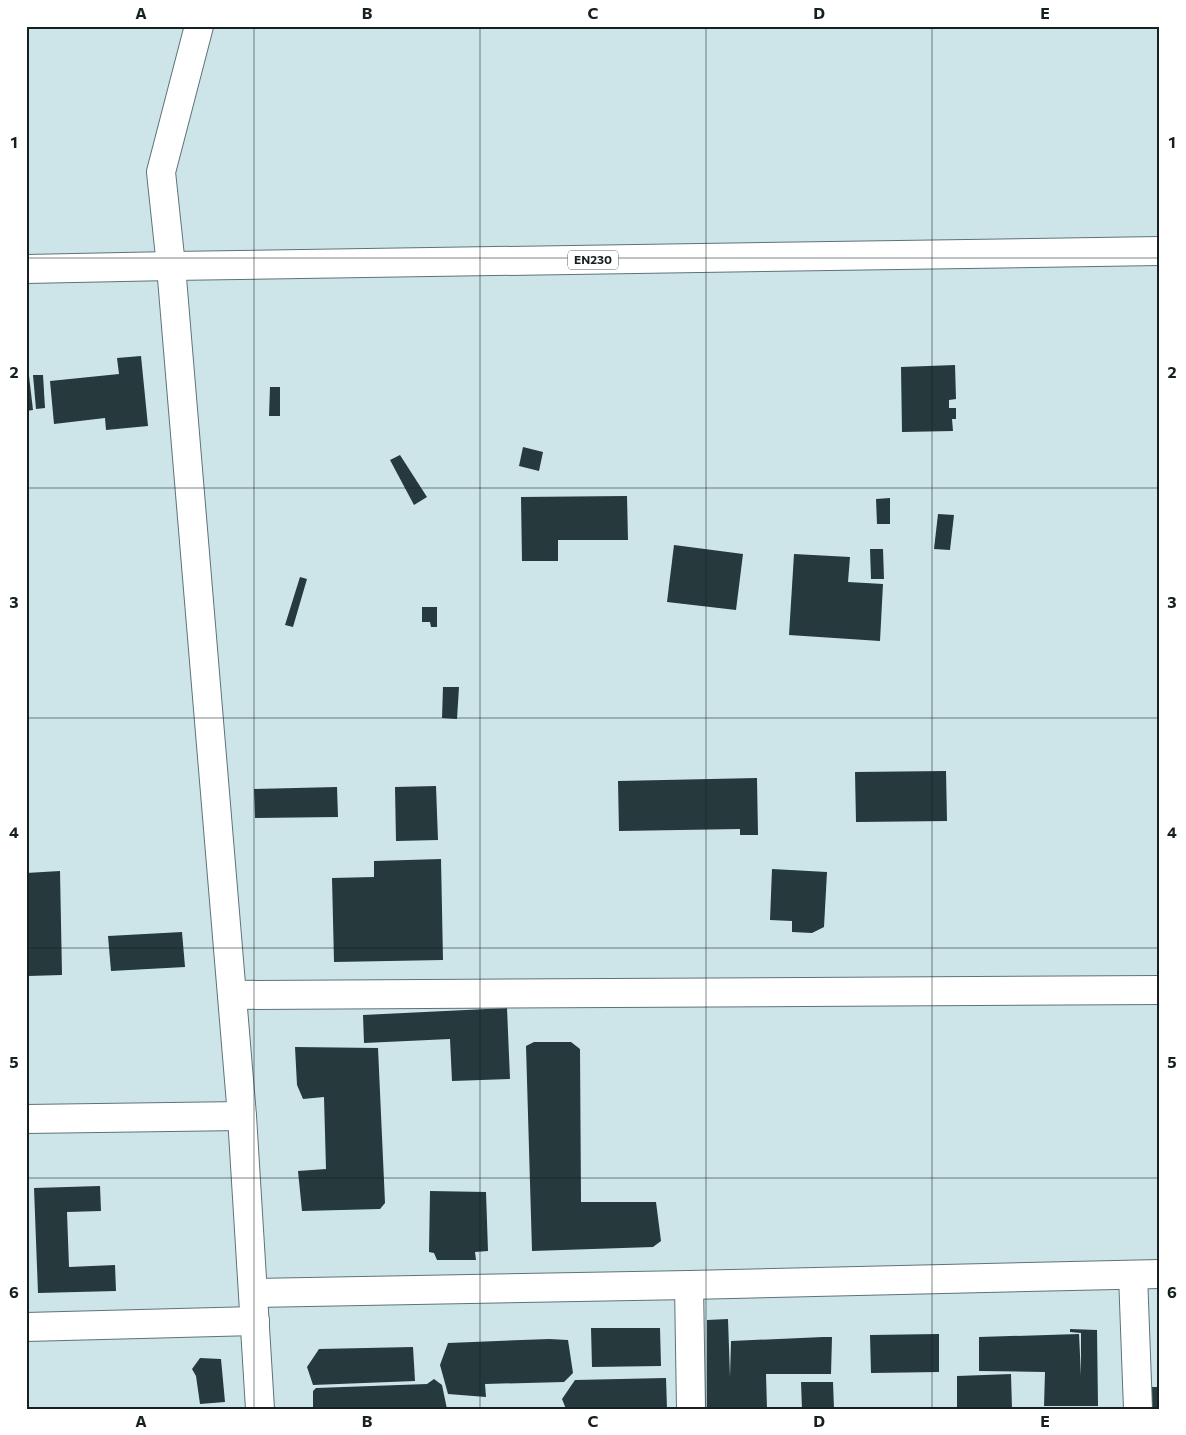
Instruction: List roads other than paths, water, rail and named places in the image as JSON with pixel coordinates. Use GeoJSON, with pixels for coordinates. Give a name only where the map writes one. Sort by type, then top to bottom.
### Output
{"type":"FeatureCollection","features":[{"type":"Feature","properties":{"kind":"street"},"geometry":{"type":"LineString","coordinates":[[199,26],[161,172],[171,266],[242,1116],[260,1409]]}},
{"type":"Feature","properties":{"kind":"street","name":"EN230"},"geometry":{"type":"LineString","coordinates":[[26,270],[171,266],[1160,251]]}},
{"type":"Feature","properties":{"kind":"street"},"geometry":{"type":"LineString","coordinates":[[232,995],[1160,990]]}},
{"type":"Feature","properties":{"kind":"street"},"geometry":{"type":"LineString","coordinates":[[26,1119],[242,1116]]}},
{"type":"Feature","properties":{"kind":"street"},"geometry":{"type":"LineString","coordinates":[[254,1293],[1160,1274]]}},
{"type":"Feature","properties":{"kind":"street"},"geometry":{"type":"LineString","coordinates":[[1133,1275],[1138,1409]]}},
{"type":"Feature","properties":{"kind":"street"},"geometry":{"type":"LineString","coordinates":[[689,1285],[691,1409]]}},
{"type":"Feature","properties":{"kind":"street"},"geometry":{"type":"LineString","coordinates":[[26,1327],[255,1321]]}}]}
